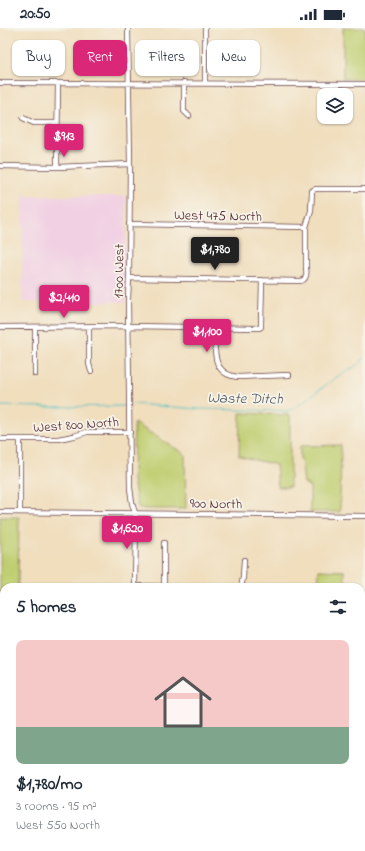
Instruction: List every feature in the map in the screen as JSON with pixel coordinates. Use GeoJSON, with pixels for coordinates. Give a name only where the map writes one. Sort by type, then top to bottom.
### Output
{"type":"FeatureCollection","features":[{"type":"Feature","properties":{"kind":"street","name":"1700 West"},"geometry":{"type":"LineString","coordinates":[[128,28],[130,164],[130,488],[136,522],[135,583]]}},
{"type":"Feature","properties":{"kind":"street"},"geometry":{"type":"LineString","coordinates":[[205,28],[205,83]]}},
{"type":"Feature","properties":{"kind":"street"},"geometry":{"type":"LineString","coordinates":[[0,82],[364,84]]}},
{"type":"Feature","properties":{"kind":"street"},"geometry":{"type":"LineString","coordinates":[[57,167],[58,82]]}},
{"type":"Feature","properties":{"kind":"street"},"geometry":{"type":"LineString","coordinates":[[184,82],[184,111],[189,116]]}},
{"type":"Feature","properties":{"kind":"street"},"geometry":{"type":"LineString","coordinates":[[23,118],[34,123],[57,123]]}},
{"type":"Feature","properties":{"kind":"street"},"geometry":{"type":"LineString","coordinates":[[0,166],[57,167],[130,164]]}},
{"type":"Feature","properties":{"kind":"street"},"geometry":{"type":"LineString","coordinates":[[129,278],[304,280],[307,277],[306,227],[311,211],[312,191],[314,188],[365,189]]}},
{"type":"Feature","properties":{"kind":"street","name":"West 475 North"},"geometry":{"type":"LineString","coordinates":[[129,224],[306,227]]}},
{"type":"Feature","properties":{"kind":"street"},"geometry":{"type":"LineString","coordinates":[[0,327],[129,326],[259,328],[261,327],[262,280]]}},
{"type":"Feature","properties":{"kind":"street"},"geometry":{"type":"LineString","coordinates":[[35,327],[35,374]]}},
{"type":"Feature","properties":{"kind":"street"},"geometry":{"type":"LineString","coordinates":[[89,327],[91,371]]}},
{"type":"Feature","properties":{"kind":"street"},"geometry":{"type":"LineString","coordinates":[[215,327],[215,356],[217,364],[222,371],[239,377],[289,375]]}},
{"type":"Feature","properties":{"kind":"street","name":"West 800 North"},"geometry":{"type":"LineString","coordinates":[[0,439],[58,439],[87,432],[130,432]]}},
{"type":"Feature","properties":{"kind":"street"},"geometry":{"type":"LineString","coordinates":[[20,439],[20,512]]}},
{"type":"Feature","properties":{"kind":"street","name":"900 North"},"geometry":{"type":"LineString","coordinates":[[0,512],[365,516]]}},
{"type":"Feature","properties":{"kind":"street"},"geometry":{"type":"LineString","coordinates":[[164,543],[164,583]]}},
{"type":"Feature","properties":{"kind":"street"},"geometry":{"type":"LineString","coordinates":[[242,583],[244,560]]}},
{"type":"Feature","properties":{"kind":"shaded area"},"geometry":{"type":"Polygon","coordinates":[[[23,196],[126,196],[126,302],[22,302],[23,196]]]}},
{"type":"Feature","properties":{"kind":"green space"},"geometry":{"type":"Polygon","coordinates":[[[343,28],[365,28],[365,79],[343,79],[343,28]]]}},
{"type":"Feature","properties":{"kind":"green space"},"geometry":{"type":"Polygon","coordinates":[[[240,413],[290,415],[290,487],[278,487],[276,465],[239,456],[240,413]]]}},
{"type":"Feature","properties":{"kind":"green space"},"geometry":{"type":"Polygon","coordinates":[[[134,423],[185,454],[186,509],[138,508],[133,480],[134,423]]]}},
{"type":"Feature","properties":{"kind":"green space"},"geometry":{"type":"Polygon","coordinates":[[[341,445],[340,512],[310,512],[310,487],[304,483],[300,459],[300,446],[341,445]]]}},
{"type":"Feature","properties":{"kind":"green space"},"geometry":{"type":"Polygon","coordinates":[[[0,517],[19,517],[18,583],[0,583],[0,517]]]}},
{"type":"Feature","properties":{"kind":"green space"},"geometry":{"type":"Polygon","coordinates":[[[319,570],[345,571],[345,583],[318,583],[319,570]]]}},
{"type":"Feature","properties":{"kind":"waterway","name":"Waste Ditch"},"geometry":{"type":"LineString","coordinates":[[133,404],[199,409],[288,411],[293,409],[337,377],[356,366],[365,358]]}},
{"type":"Feature","properties":{"kind":"waterway","name":"Waste Ditch"},"geometry":{"type":"LineString","coordinates":[[0,406],[124,406]]}}]}
